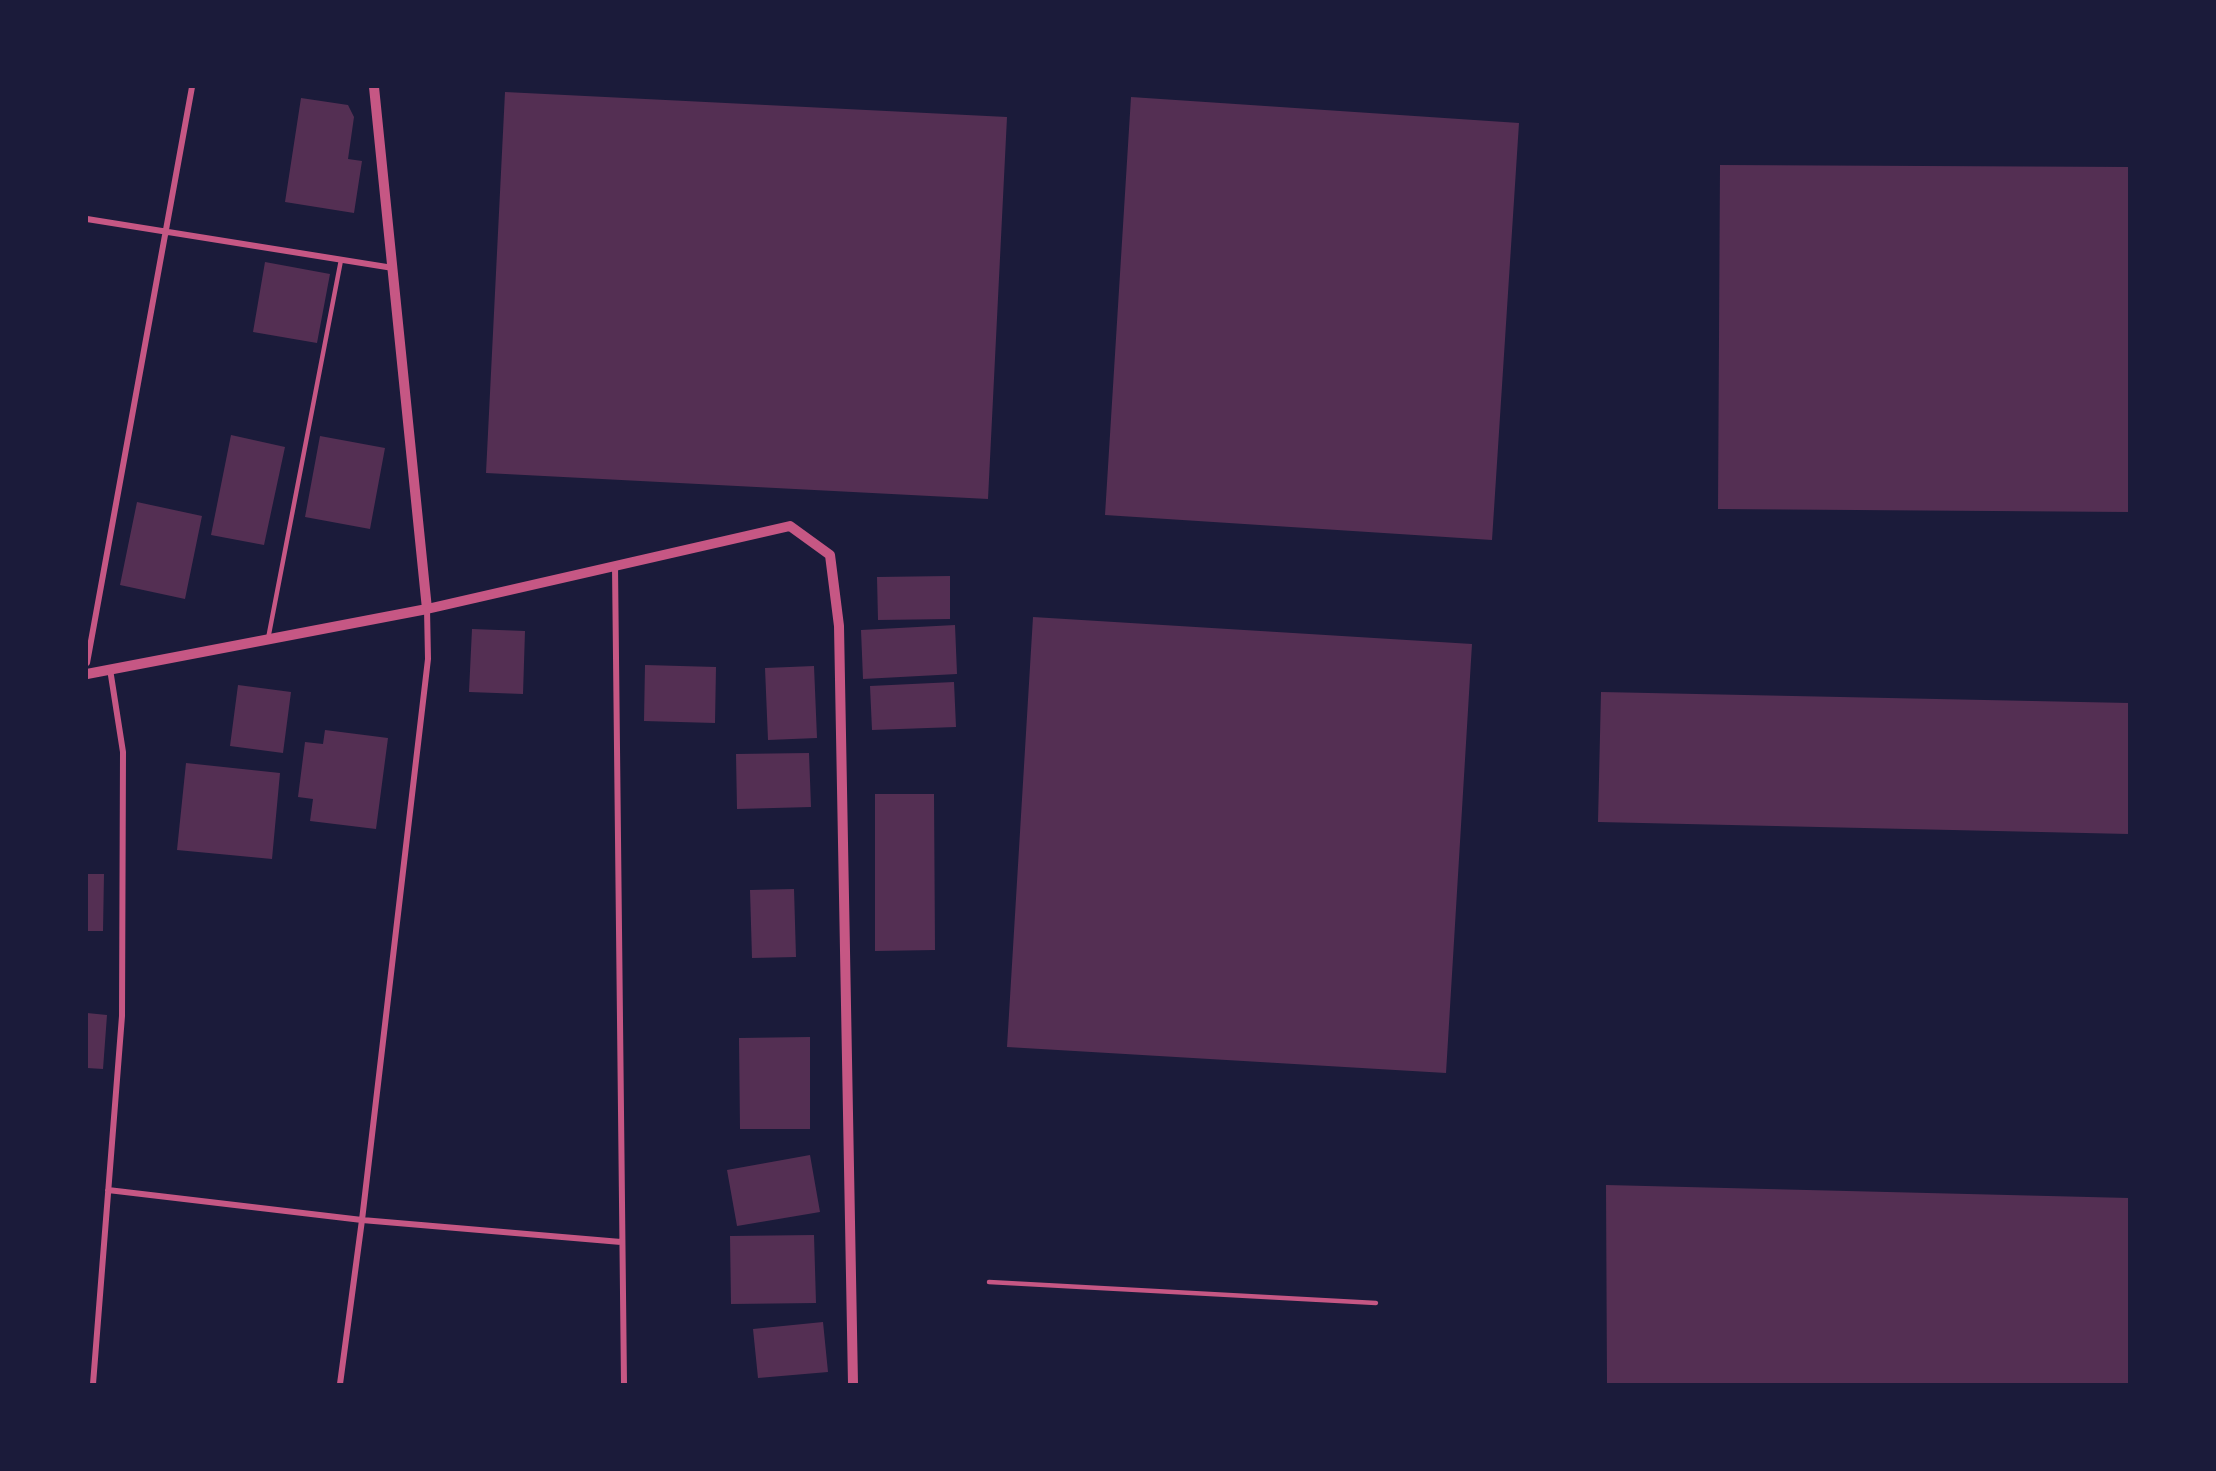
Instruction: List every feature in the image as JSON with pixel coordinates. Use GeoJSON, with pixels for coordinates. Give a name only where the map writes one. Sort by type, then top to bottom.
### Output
{"type":"FeatureCollection","features":[{"type":"Feature","properties":{"kind":"street"},"geometry":{"type":"LineString","coordinates":[[87,663],[192,87]]}},
{"type":"Feature","properties":{"kind":"street"},"geometry":{"type":"LineString","coordinates":[[340,1384],[362,1220],[428,659],[427,609],[374,87]]}},
{"type":"Feature","properties":{"kind":"street"},"geometry":{"type":"LineString","coordinates":[[87,219],[393,268]]}},
{"type":"Feature","properties":{"kind":"street"},"geometry":{"type":"LineString","coordinates":[[87,674],[427,609],[790,526],[830,555],[839,626],[853,1384]]}},
{"type":"Feature","properties":{"kind":"street"},"geometry":{"type":"LineString","coordinates":[[615,566],[624,1384]]}},
{"type":"Feature","properties":{"kind":"street"},"geometry":{"type":"LineString","coordinates":[[93,1384],[122,1016],[123,752],[110,669]]}},
{"type":"Feature","properties":{"kind":"street"},"geometry":{"type":"LineString","coordinates":[[108,1190],[362,1220],[621,1242]]}},
{"type":"Feature","properties":{"kind":"lane"},"geometry":{"type":"LineString","coordinates":[[267,639],[341,260]]}},
{"type":"Feature","properties":{"kind":"lane"},"geometry":{"type":"LineString","coordinates":[[989,1282],[1376,1303]]}},
{"type":"Feature","properties":{"kind":"building"},"geometry":{"type":"Polygon","coordinates":[[[505,92],[1007,117],[988,499],[486,473],[505,92]]]}},
{"type":"Feature","properties":{"kind":"building"},"geometry":{"type":"Polygon","coordinates":[[[1131,97],[1519,123],[1492,540],[1105,515],[1131,97]]]}},
{"type":"Feature","properties":{"kind":"building"},"geometry":{"type":"Polygon","coordinates":[[[301,98],[348,105],[354,117],[348,159],[362,161],[354,213],[285,202],[301,98]]]}},
{"type":"Feature","properties":{"kind":"building"},"geometry":{"type":"Polygon","coordinates":[[[1720,165],[2129,167],[2129,512],[1718,509],[1720,165]]]}},
{"type":"Feature","properties":{"kind":"building"},"geometry":{"type":"Polygon","coordinates":[[[265,262],[330,274],[317,343],[253,332],[265,262]]]}},
{"type":"Feature","properties":{"kind":"building"},"geometry":{"type":"Polygon","coordinates":[[[231,435],[285,447],[264,545],[211,535],[231,435]]]}},
{"type":"Feature","properties":{"kind":"building"},"geometry":{"type":"Polygon","coordinates":[[[320,436],[385,448],[370,529],[305,517],[320,436]]]}},
{"type":"Feature","properties":{"kind":"building"},"geometry":{"type":"Polygon","coordinates":[[[137,502],[202,516],[185,599],[120,585],[137,502]]]}},
{"type":"Feature","properties":{"kind":"building"},"geometry":{"type":"Polygon","coordinates":[[[950,576],[950,619],[878,620],[877,577],[950,576]]]}},
{"type":"Feature","properties":{"kind":"building"},"geometry":{"type":"Polygon","coordinates":[[[1033,617],[1472,644],[1446,1073],[1007,1047],[1033,617]]]}},
{"type":"Feature","properties":{"kind":"building"},"geometry":{"type":"Polygon","coordinates":[[[955,625],[957,674],[863,679],[861,630],[955,625]]]}},
{"type":"Feature","properties":{"kind":"building"},"geometry":{"type":"Polygon","coordinates":[[[472,629],[525,631],[523,694],[469,692],[472,629]]]}},
{"type":"Feature","properties":{"kind":"building"},"geometry":{"type":"Polygon","coordinates":[[[645,665],[716,667],[715,723],[644,721],[645,665]]]}},
{"type":"Feature","properties":{"kind":"building"},"geometry":{"type":"Polygon","coordinates":[[[814,666],[817,738],[768,740],[765,668],[814,666]]]}},
{"type":"Feature","properties":{"kind":"building"},"geometry":{"type":"Polygon","coordinates":[[[954,682],[956,727],[872,730],[870,686],[954,682]]]}},
{"type":"Feature","properties":{"kind":"building"},"geometry":{"type":"Polygon","coordinates":[[[238,685],[291,692],[283,753],[230,746],[238,685]]]}},
{"type":"Feature","properties":{"kind":"building"},"geometry":{"type":"Polygon","coordinates":[[[1601,692],[2129,703],[2129,834],[1598,822],[1601,692]]]}},
{"type":"Feature","properties":{"kind":"building"},"geometry":{"type":"Polygon","coordinates":[[[325,730],[388,738],[376,829],[310,821],[313,799],[298,797],[305,742],[323,744],[325,730]]]}},
{"type":"Feature","properties":{"kind":"building"},"geometry":{"type":"Polygon","coordinates":[[[809,753],[811,807],[737,809],[736,754],[809,753]]]}},
{"type":"Feature","properties":{"kind":"building"},"geometry":{"type":"Polygon","coordinates":[[[186,763],[280,773],[272,859],[177,850],[186,763]]]}},
{"type":"Feature","properties":{"kind":"building"},"geometry":{"type":"Polygon","coordinates":[[[875,794],[934,794],[935,950],[875,951],[875,794]]]}},
{"type":"Feature","properties":{"kind":"building"},"geometry":{"type":"Polygon","coordinates":[[[87,874],[104,874],[103,931],[87,931],[87,874]]]}},
{"type":"Feature","properties":{"kind":"building"},"geometry":{"type":"Polygon","coordinates":[[[794,889],[796,957],[752,958],[750,890],[794,889]]]}},
{"type":"Feature","properties":{"kind":"building"},"geometry":{"type":"Polygon","coordinates":[[[87,1013],[107,1015],[103,1069],[87,1068],[87,1013]]]}},
{"type":"Feature","properties":{"kind":"building"},"geometry":{"type":"Polygon","coordinates":[[[810,1037],[810,1129],[740,1129],[739,1038],[810,1037]]]}},
{"type":"Feature","properties":{"kind":"building"},"geometry":{"type":"Polygon","coordinates":[[[810,1155],[820,1212],[737,1226],[727,1170],[810,1155]]]}},
{"type":"Feature","properties":{"kind":"building"},"geometry":{"type":"Polygon","coordinates":[[[1606,1185],[2129,1198],[2129,1384],[1607,1384],[1606,1185]]]}},
{"type":"Feature","properties":{"kind":"building"},"geometry":{"type":"Polygon","coordinates":[[[814,1235],[816,1303],[731,1304],[730,1236],[814,1235]]]}},
{"type":"Feature","properties":{"kind":"building"},"geometry":{"type":"Polygon","coordinates":[[[823,1322],[828,1372],[758,1378],[753,1329],[823,1322]]]}}]}
